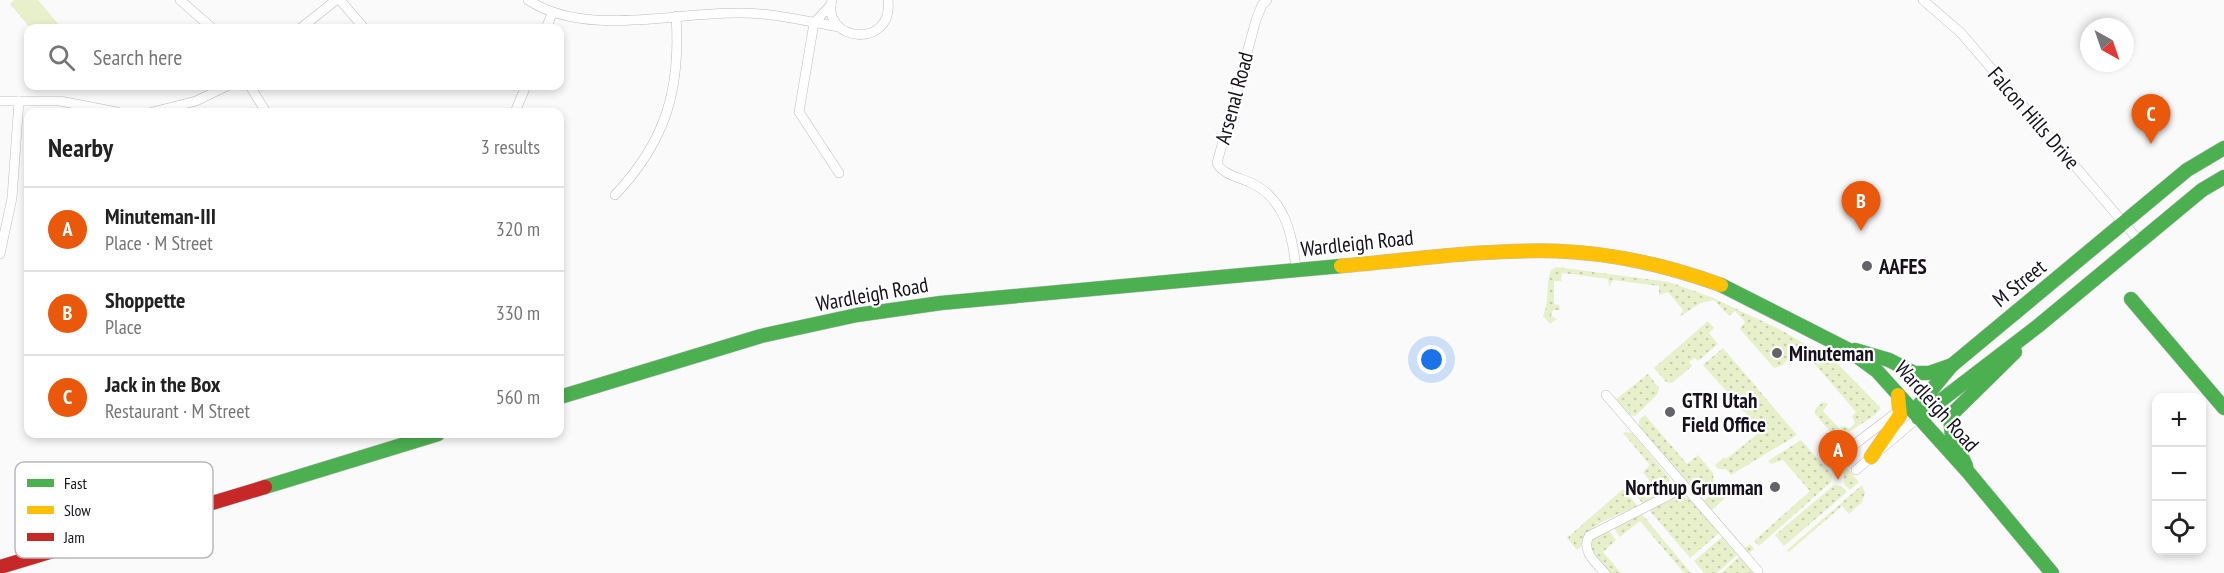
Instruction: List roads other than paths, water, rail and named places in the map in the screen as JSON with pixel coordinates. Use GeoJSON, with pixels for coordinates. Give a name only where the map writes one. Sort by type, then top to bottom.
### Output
{"type":"FeatureCollection","features":[{"type":"Feature","properties":{"kind":"main road","name":"M Street"},"geometry":{"type":"LineString","coordinates":[[1902,403],[1952,365],[2191,167],[2224,148]]}},
{"type":"Feature","properties":{"kind":"main road","name":"M Street"},"geometry":{"type":"LineString","coordinates":[[1918,418],[2037,326],[2202,190],[2224,177]]}},
{"type":"Feature","properties":{"kind":"main road","name":"Wardleigh Road"},"geometry":{"type":"LineString","coordinates":[[564,396],[761,336],[857,315],[941,303],[1525,250],[1619,258],[1676,269],[1717,282],[1847,348],[1877,371],[1902,403],[1968,472],[2052,573]]}},
{"type":"Feature","properties":{"kind":"main road"},"geometry":{"type":"LineString","coordinates":[[2131,299],[2224,408]]}},
{"type":"Feature","properties":{"kind":"main road"},"geometry":{"type":"LineString","coordinates":[[1968,472],[1962,452],[1949,431],[1950,416],[2002,366],[2037,326]]}},
{"type":"Feature","properties":{"kind":"main road"},"geometry":{"type":"LineString","coordinates":[[1847,348],[1889,360],[1914,373],[1929,373],[1952,365]]}},
{"type":"Feature","properties":{"kind":"main road"},"geometry":{"type":"LineString","coordinates":[[1918,418],[1916,409],[1952,365]]}},
{"type":"Feature","properties":{"kind":"main road"},"geometry":{"type":"LineString","coordinates":[[1871,457],[1878,444],[1898,420],[1902,403]]}},
{"type":"Feature","properties":{"kind":"main road"},"geometry":{"type":"LineString","coordinates":[[213,502],[425,438]]}},
{"type":"Feature","properties":{"kind":"main road"},"geometry":{"type":"LineString","coordinates":[[0,567],[30,558]]}},
{"type":"Feature","properties":{"kind":"street"},"geometry":{"type":"LineString","coordinates":[[180,0],[207,24]]}},
{"type":"Feature","properties":{"kind":"street"},"geometry":{"type":"LineString","coordinates":[[306,24],[338,0],[360,24]]}},
{"type":"Feature","properties":{"kind":"street"},"geometry":{"type":"LineString","coordinates":[[528,0],[552,14],[591,20],[735,12],[814,22],[839,27],[857,36],[875,32],[885,21],[889,9],[888,0]]}},
{"type":"Feature","properties":{"kind":"street","name":"Arsenal Road"},"geometry":{"type":"LineString","coordinates":[[1267,0],[1262,5],[1256,20],[1217,164],[1224,171],[1255,184],[1272,198],[1290,231],[1296,270]]}},
{"type":"Feature","properties":{"kind":"street","name":"Falcon Hills Drive"},"geometry":{"type":"LineString","coordinates":[[1923,0],[1961,33],[2140,242]]}},
{"type":"Feature","properties":{"kind":"street"},"geometry":{"type":"LineString","coordinates":[[832,2],[833,17],[839,27]]}},
{"type":"Feature","properties":{"kind":"street"},"geometry":{"type":"LineString","coordinates":[[832,2],[814,22],[800,112],[839,173]]}},
{"type":"Feature","properties":{"kind":"street"},"geometry":{"type":"LineString","coordinates":[[548,24],[552,14]]}},
{"type":"Feature","properties":{"kind":"street"},"geometry":{"type":"LineString","coordinates":[[615,195],[637,173],[659,134],[671,104],[677,73],[676,16]]}},
{"type":"Feature","properties":{"kind":"street"},"geometry":{"type":"LineString","coordinates":[[168,108],[196,101],[219,90]]}},
{"type":"Feature","properties":{"kind":"street"},"geometry":{"type":"LineString","coordinates":[[252,90],[264,108]]}},
{"type":"Feature","properties":{"kind":"street"},"geometry":{"type":"LineString","coordinates":[[517,108],[524,90]]}},
{"type":"Feature","properties":{"kind":"street"},"geometry":{"type":"LineString","coordinates":[[0,101],[60,101],[96,108]]}},
{"type":"Feature","properties":{"kind":"street"},"geometry":{"type":"LineString","coordinates":[[0,254],[12,198],[19,101]]}},
{"type":"Feature","properties":{"kind":"street"},"geometry":{"type":"LineString","coordinates":[[1606,395],[1758,571]]}},
{"type":"Feature","properties":{"kind":"street","name":"M Street"},"geometry":{"type":"LineString","coordinates":[[1842,454],[1902,403]]}},
{"type":"Feature","properties":{"kind":"street","name":"M Street"},"geometry":{"type":"LineString","coordinates":[[1856,470],[1918,418]]}},
{"type":"Feature","properties":{"kind":"street"},"geometry":{"type":"LineString","coordinates":[[1605,573],[1587,551],[1586,543],[1589,536],[1685,487]]}},
{"type":"Feature","properties":{"kind":"place","name":"Jack in the Box"},"geometry":{"type":"Point","coordinates":[2151,144]}},
{"type":"Feature","properties":{"kind":"place","name":"Shoppette"},"geometry":{"type":"Point","coordinates":[1861,231]}},
{"type":"Feature","properties":{"kind":"place","name":"AAFES"},"geometry":{"type":"Point","coordinates":[1867,266]}},
{"type":"Feature","properties":{"kind":"place","name":"Minuteman"},"geometry":{"type":"Point","coordinates":[1777,353]}},
{"type":"Feature","properties":{"kind":"place","name":"GTRI Utah Field Office"},"geometry":{"type":"Point","coordinates":[1670,412]}},
{"type":"Feature","properties":{"kind":"place","name":"Minuteman-III"},"geometry":{"type":"Point","coordinates":[1838,480]}},
{"type":"Feature","properties":{"kind":"place","name":"Northup Grumman"},"geometry":{"type":"Point","coordinates":[1775,487]}}]}
